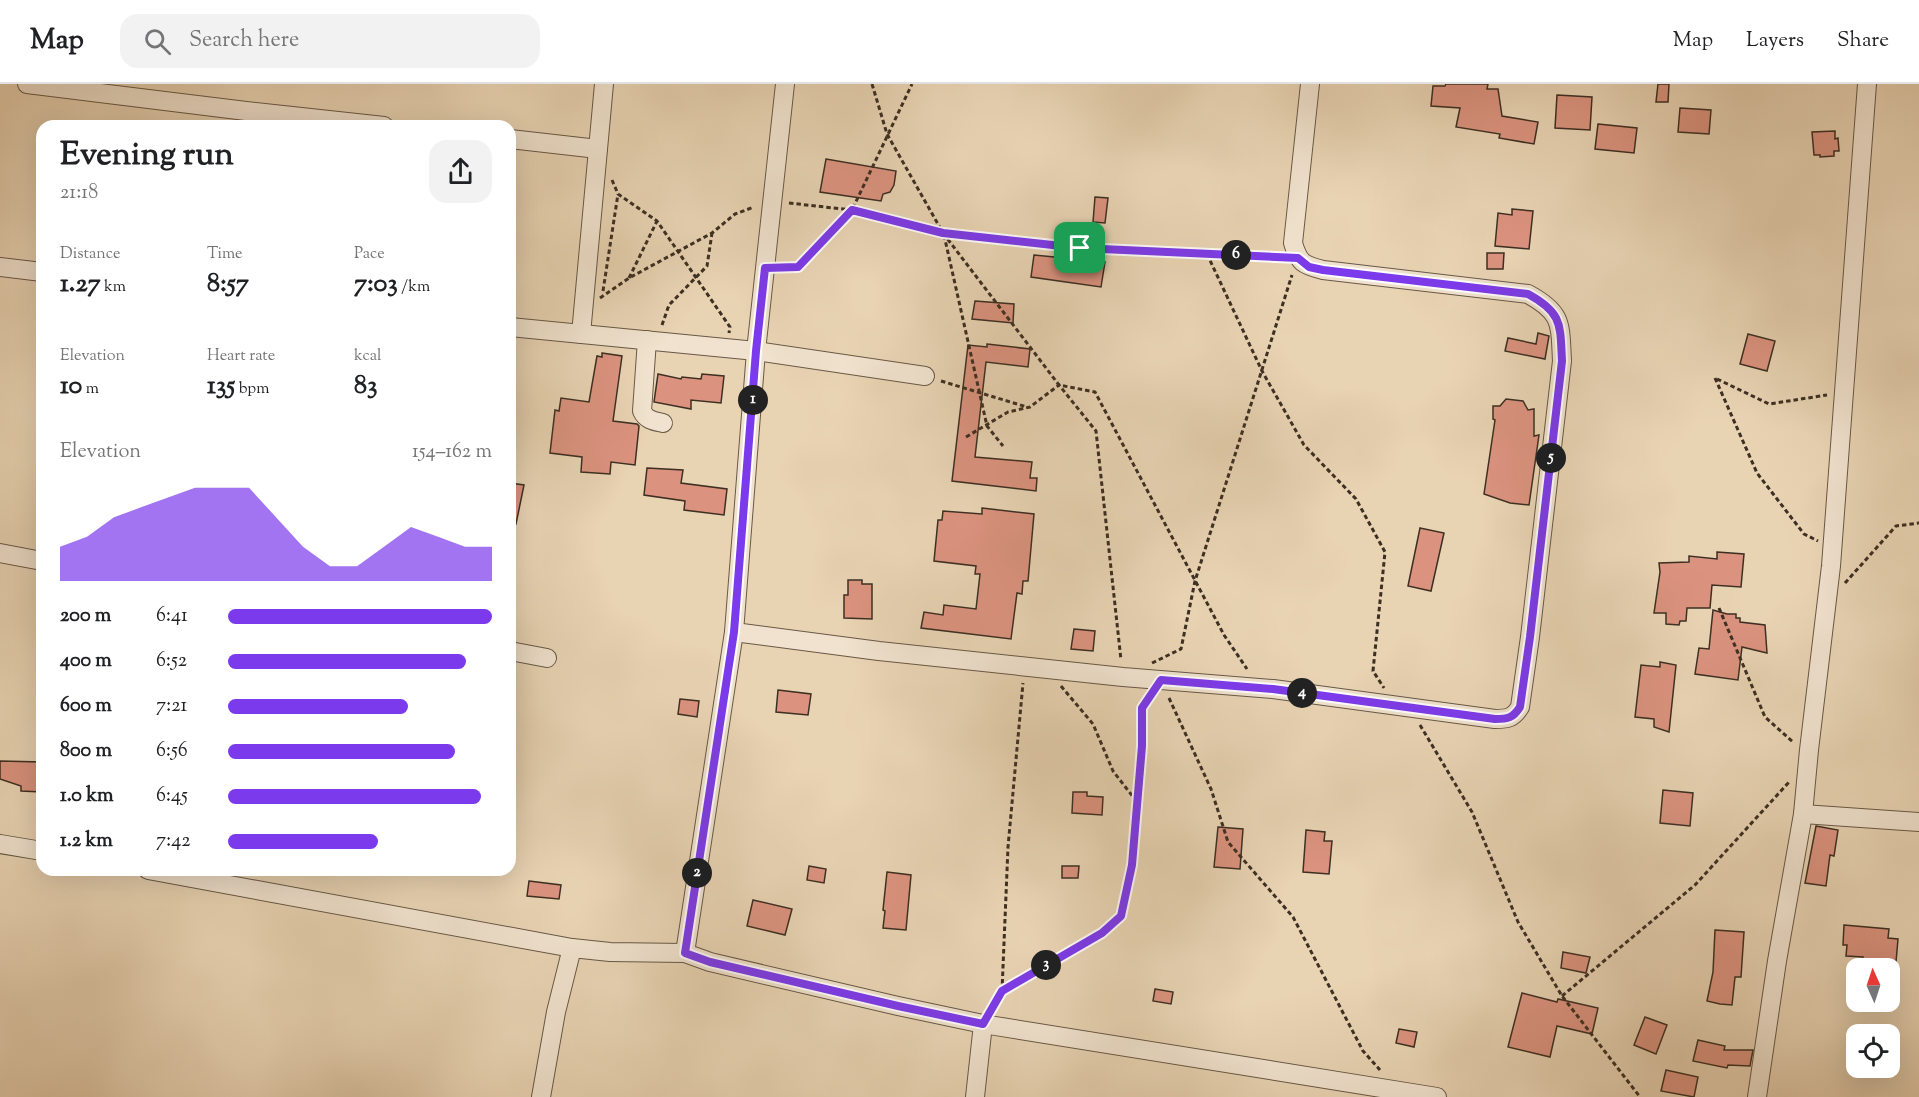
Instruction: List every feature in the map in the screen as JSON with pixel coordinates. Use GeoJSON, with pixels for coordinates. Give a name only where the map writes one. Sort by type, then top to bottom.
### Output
{"type":"FeatureCollection","features":[{"type":"Feature","properties":{"kind":"street"},"geometry":{"type":"LineString","coordinates":[[27,84],[329,120]]}},
{"type":"Feature","properties":{"kind":"street"},"geometry":{"type":"LineString","coordinates":[[581,334],[604,84]]}},
{"type":"Feature","properties":{"kind":"street"},"geometry":{"type":"LineString","coordinates":[[685,953],[734,632],[756,351],[785,84]]}},
{"type":"Feature","properties":{"kind":"street"},"geometry":{"type":"LineString","coordinates":[[734,632],[1046,669],[1260,688],[1495,719],[1515,716],[1520,707],[1530,637],[1562,361],[1561,333],[1556,314],[1544,303],[1528,294],[1323,270],[1309,267],[1298,258],[1293,243],[1310,84]]}},
{"type":"Feature","properties":{"kind":"street"},"geometry":{"type":"LineString","coordinates":[[1757,1097],[1777,961],[1803,814],[1826,604],[1867,84]]}},
{"type":"Feature","properties":{"kind":"street"},"geometry":{"type":"LineString","coordinates":[[516,140],[598,148]]}},
{"type":"Feature","properties":{"kind":"street"},"geometry":{"type":"LineString","coordinates":[[0,267],[36,271]]}},
{"type":"Feature","properties":{"kind":"street"},"geometry":{"type":"LineString","coordinates":[[516,328],[756,351],[925,376]]}},
{"type":"Feature","properties":{"kind":"street"},"geometry":{"type":"LineString","coordinates":[[652,341],[642,411],[644,416],[663,423]]}},
{"type":"Feature","properties":{"kind":"street"},"geometry":{"type":"LineString","coordinates":[[0,553],[36,560]]}},
{"type":"Feature","properties":{"kind":"street"},"geometry":{"type":"LineString","coordinates":[[516,652],[547,658]]}},
{"type":"Feature","properties":{"kind":"street"},"geometry":{"type":"LineString","coordinates":[[1803,814],[1919,822]]}},
{"type":"Feature","properties":{"kind":"street"},"geometry":{"type":"LineString","coordinates":[[0,844],[36,850]]}},
{"type":"Feature","properties":{"kind":"street"},"geometry":{"type":"LineString","coordinates":[[181,876],[572,948],[610,952],[685,953],[710,962],[983,1024],[1437,1097]]}},
{"type":"Feature","properties":{"kind":"street"},"geometry":{"type":"LineString","coordinates":[[541,1097],[556,1012],[572,948]]}},
{"type":"Feature","properties":{"kind":"street"},"geometry":{"type":"LineString","coordinates":[[975,1097],[983,1024]]}},
{"type":"Feature","properties":{"kind":"path"},"geometry":{"type":"LineString","coordinates":[[583,309],[629,278],[712,233],[735,214],[773,201],[852,210],[943,233],[1080,248],[1298,258],[1195,581],[1181,649],[1123,676],[1096,431],[943,233],[887,134],[872,84]]}},
{"type":"Feature","properties":{"kind":"path"},"geometry":{"type":"LineString","coordinates":[[765,268],[798,267],[852,210],[912,84]]}},
{"type":"Feature","properties":{"kind":"path"},"geometry":{"type":"LineString","coordinates":[[603,296],[618,194],[610,176]]}},
{"type":"Feature","properties":{"kind":"path"},"geometry":{"type":"LineString","coordinates":[[618,194],[657,220],[730,327],[729,348]]}},
{"type":"Feature","properties":{"kind":"path"},"geometry":{"type":"LineString","coordinates":[[629,278],[657,220]]}},
{"type":"Feature","properties":{"kind":"path"},"geometry":{"type":"LineString","coordinates":[[652,341],[669,305],[707,266],[712,233]]}},
{"type":"Feature","properties":{"kind":"path"},"geometry":{"type":"LineString","coordinates":[[943,233],[987,426],[1003,446]]}},
{"type":"Feature","properties":{"kind":"path"},"geometry":{"type":"LineString","coordinates":[[1207,254],[1262,370],[1304,445],[1356,499],[1385,552],[1373,671],[1403,707],[1472,812],[1518,922],[1562,996],[1640,1097]]}},
{"type":"Feature","properties":{"kind":"path"},"geometry":{"type":"LineString","coordinates":[[925,376],[1030,408]]}},
{"type":"Feature","properties":{"kind":"path"},"geometry":{"type":"LineString","coordinates":[[1832,548],[1804,534],[1757,473],[1715,378],[1769,404],[1824,396],[1844,390]]}},
{"type":"Feature","properties":{"kind":"path"},"geometry":{"type":"LineString","coordinates":[[966,437],[1008,412],[1030,408],[1059,385],[1095,392],[1224,635],[1260,688]]}},
{"type":"Feature","properties":{"kind":"path"},"geometry":{"type":"LineString","coordinates":[[1826,604],[1896,526],[1919,523]]}},
{"type":"Feature","properties":{"kind":"path"},"geometry":{"type":"LineString","coordinates":[[1562,996],[1695,885],[1808,762],[1794,743],[1765,717],[1719,608]]}},
{"type":"Feature","properties":{"kind":"path"},"geometry":{"type":"LineString","coordinates":[[983,1024],[1002,991],[1008,847],[1025,666]]}},
{"type":"Feature","properties":{"kind":"path"},"geometry":{"type":"LineString","coordinates":[[1046,669],[1093,724],[1113,771],[1137,802]]}},
{"type":"Feature","properties":{"kind":"path"},"geometry":{"type":"LineString","coordinates":[[1002,991],[1102,933],[1121,916],[1132,865],[1142,746],[1142,708],[1161,680]]}},
{"type":"Feature","properties":{"kind":"path"},"geometry":{"type":"LineString","coordinates":[[1161,680],[1211,789],[1228,842],[1293,917],[1363,1051],[1396,1089]]}},
{"type":"Feature","properties":{"kind":"building"},"geometry":{"type":"Polygon","coordinates":[[[1446,84],[1488,84],[1487,89],[1498,89],[1502,116],[1538,122],[1534,144],[1499,138],[1500,134],[1456,127],[1460,108],[1431,106],[1433,86],[1445,86],[1446,84]]]}},
{"type":"Feature","properties":{"kind":"building"},"geometry":{"type":"Polygon","coordinates":[[[1658,84],[1669,84],[1668,102],[1656,102],[1658,84]]]}},
{"type":"Feature","properties":{"kind":"building"},"geometry":{"type":"Polygon","coordinates":[[[1557,95],[1592,97],[1590,130],[1555,128],[1557,95]]]}},
{"type":"Feature","properties":{"kind":"building"},"geometry":{"type":"Polygon","coordinates":[[[1680,108],[1711,110],[1709,134],[1678,132],[1680,108]]]}},
{"type":"Feature","properties":{"kind":"building"},"geometry":{"type":"Polygon","coordinates":[[[1598,124],[1637,128],[1634,153],[1595,149],[1598,124]]]}},
{"type":"Feature","properties":{"kind":"building"},"geometry":{"type":"Polygon","coordinates":[[[1835,131],[1839,151],[1834,151],[1834,156],[1814,155],[1812,132],[1835,131]]]}},
{"type":"Feature","properties":{"kind":"building"},"geometry":{"type":"Polygon","coordinates":[[[826,159],[896,171],[894,185],[890,192],[883,194],[881,201],[820,192],[826,159]]]}},
{"type":"Feature","properties":{"kind":"building"},"geometry":{"type":"Polygon","coordinates":[[[1095,197],[1108,198],[1105,223],[1093,222],[1095,197]]]}},
{"type":"Feature","properties":{"kind":"building"},"geometry":{"type":"Polygon","coordinates":[[[1512,209],[1533,211],[1529,249],[1495,246],[1498,213],[1512,215],[1512,209]]]}},
{"type":"Feature","properties":{"kind":"building"},"geometry":{"type":"Polygon","coordinates":[[[1487,253],[1504,253],[1503,269],[1487,269],[1487,253]]]}},
{"type":"Feature","properties":{"kind":"building"},"geometry":{"type":"Polygon","coordinates":[[[1034,255],[1105,262],[1101,287],[1031,277],[1034,255]]]}},
{"type":"Feature","properties":{"kind":"building"},"geometry":{"type":"Polygon","coordinates":[[[975,301],[1014,304],[1013,323],[972,319],[975,301]]]}},
{"type":"Feature","properties":{"kind":"building"},"geometry":{"type":"Polygon","coordinates":[[[1538,333],[1549,336],[1545,359],[1505,351],[1508,338],[1536,344],[1538,333]]]}},
{"type":"Feature","properties":{"kind":"building"},"geometry":{"type":"Polygon","coordinates":[[[1748,334],[1775,341],[1767,371],[1740,364],[1748,334]]]}},
{"type":"Feature","properties":{"kind":"building"},"geometry":{"type":"Polygon","coordinates":[[[987,344],[1030,349],[1028,367],[986,362],[975,457],[1032,462],[1030,478],[1037,478],[1036,491],[952,481],[968,345],[987,347],[987,344]]]}},
{"type":"Feature","properties":{"kind":"building"},"geometry":{"type":"Polygon","coordinates":[[[602,353],[622,356],[613,421],[639,426],[635,465],[611,462],[610,474],[581,472],[582,457],[550,453],[555,410],[559,411],[561,398],[589,402],[597,356],[602,357],[602,353]]]}},
{"type":"Feature","properties":{"kind":"building"},"geometry":{"type":"Polygon","coordinates":[[[658,374],[681,379],[682,377],[701,379],[702,374],[724,376],[721,403],[691,400],[691,409],[654,402],[658,374]]]}},
{"type":"Feature","properties":{"kind":"building"},"geometry":{"type":"Polygon","coordinates":[[[1506,399],[1523,401],[1528,410],[1534,409],[1534,436],[1539,435],[1529,505],[1510,503],[1484,494],[1495,420],[1493,419],[1493,406],[1500,406],[1506,399]]]}},
{"type":"Feature","properties":{"kind":"building"},"geometry":{"type":"Polygon","coordinates":[[[647,468],[683,470],[681,483],[727,489],[724,515],[684,510],[685,501],[644,495],[647,468]]]}},
{"type":"Feature","properties":{"kind":"building"},"geometry":{"type":"Polygon","coordinates":[[[516,484],[524,485],[516,524],[516,484]]]}},
{"type":"Feature","properties":{"kind":"building"},"geometry":{"type":"Polygon","coordinates":[[[982,508],[1034,514],[1028,581],[1023,581],[1022,594],[1017,593],[1011,639],[921,628],[924,612],[943,615],[944,605],[976,609],[980,574],[975,574],[976,566],[934,561],[938,520],[942,520],[943,511],[982,514],[982,508]]]}},
{"type":"Feature","properties":{"kind":"building"},"geometry":{"type":"Polygon","coordinates":[[[1420,528],[1444,533],[1431,591],[1408,586],[1420,528]]]}},
{"type":"Feature","properties":{"kind":"building"},"geometry":{"type":"Polygon","coordinates":[[[1717,552],[1744,554],[1741,587],[1712,585],[1710,608],[1687,608],[1686,621],[1680,621],[1679,625],[1666,624],[1666,613],[1654,613],[1660,572],[1659,563],[1689,562],[1689,556],[1717,559],[1717,552]]]}},
{"type":"Feature","properties":{"kind":"building"},"geometry":{"type":"Polygon","coordinates":[[[848,580],[862,580],[862,584],[872,584],[872,619],[844,618],[844,595],[848,595],[848,580]]]}},
{"type":"Feature","properties":{"kind":"building"},"geometry":{"type":"Polygon","coordinates":[[[1713,610],[1736,614],[1740,622],[1765,625],[1767,653],[1742,647],[1738,680],[1695,674],[1699,648],[1709,649],[1713,610]]]}},
{"type":"Feature","properties":{"kind":"building"},"geometry":{"type":"Polygon","coordinates":[[[1074,629],[1095,631],[1093,651],[1071,649],[1074,629]]]}},
{"type":"Feature","properties":{"kind":"building"},"geometry":{"type":"Polygon","coordinates":[[[1660,662],[1676,665],[1669,732],[1654,727],[1654,719],[1635,717],[1641,665],[1660,667],[1660,662]]]}},
{"type":"Feature","properties":{"kind":"building"},"geometry":{"type":"Polygon","coordinates":[[[778,690],[811,694],[808,715],[776,712],[778,690]]]}},
{"type":"Feature","properties":{"kind":"building"},"geometry":{"type":"Polygon","coordinates":[[[680,699],[699,701],[697,717],[678,714],[680,699]]]}},
{"type":"Feature","properties":{"kind":"building"},"geometry":{"type":"Polygon","coordinates":[[[0,761],[36,762],[36,792],[21,791],[21,786],[0,779],[0,761]]]}},
{"type":"Feature","properties":{"kind":"building"},"geometry":{"type":"Polygon","coordinates":[[[1663,790],[1693,793],[1690,826],[1660,823],[1663,790]]]}},
{"type":"Feature","properties":{"kind":"building"},"geometry":{"type":"Polygon","coordinates":[[[1073,792],[1087,792],[1087,796],[1103,797],[1102,815],[1072,813],[1073,792]]]}},
{"type":"Feature","properties":{"kind":"building"},"geometry":{"type":"Polygon","coordinates":[[[1816,826],[1838,830],[1834,856],[1830,855],[1826,886],[1805,883],[1816,826]]]}},
{"type":"Feature","properties":{"kind":"building"},"geometry":{"type":"Polygon","coordinates":[[[1218,827],[1243,829],[1240,869],[1214,867],[1218,827]]]}},
{"type":"Feature","properties":{"kind":"building"},"geometry":{"type":"Polygon","coordinates":[[[1306,830],[1325,832],[1324,841],[1332,841],[1329,874],[1303,872],[1306,830]]]}},
{"type":"Feature","properties":{"kind":"building"},"geometry":{"type":"Polygon","coordinates":[[[809,866],[826,869],[824,883],[807,880],[809,866]]]}},
{"type":"Feature","properties":{"kind":"building"},"geometry":{"type":"Polygon","coordinates":[[[1062,866],[1079,866],[1078,878],[1062,878],[1062,866]]]}},
{"type":"Feature","properties":{"kind":"building"},"geometry":{"type":"Polygon","coordinates":[[[887,872],[911,875],[906,930],[883,928],[887,872]]]}},
{"type":"Feature","properties":{"kind":"building"},"geometry":{"type":"Polygon","coordinates":[[[529,881],[561,885],[559,899],[527,896],[529,881]]]}},
{"type":"Feature","properties":{"kind":"building"},"geometry":{"type":"Polygon","coordinates":[[[753,900],[792,909],[785,935],[747,926],[753,900]]]}},
{"type":"Feature","properties":{"kind":"building"},"geometry":{"type":"Polygon","coordinates":[[[1844,925],[1889,929],[1888,938],[1898,939],[1896,958],[1846,956],[1847,945],[1843,945],[1844,925]]]}},
{"type":"Feature","properties":{"kind":"building"},"geometry":{"type":"Polygon","coordinates":[[[1715,930],[1744,932],[1741,977],[1735,977],[1732,1005],[1707,1001],[1713,972],[1715,930]]]}},
{"type":"Feature","properties":{"kind":"building"},"geometry":{"type":"Polygon","coordinates":[[[1563,952],[1590,957],[1586,973],[1561,968],[1563,952]]]}},
{"type":"Feature","properties":{"kind":"building"},"geometry":{"type":"Polygon","coordinates":[[[1155,989],[1173,992],[1171,1004],[1153,1001],[1155,989]]]}},
{"type":"Feature","properties":{"kind":"building"},"geometry":{"type":"Polygon","coordinates":[[[1522,993],[1557,1002],[1558,999],[1598,1008],[1592,1034],[1557,1026],[1550,1057],[1508,1047],[1522,993]]]}},
{"type":"Feature","properties":{"kind":"building"},"geometry":{"type":"Polygon","coordinates":[[[1645,1017],[1667,1025],[1656,1054],[1634,1045],[1645,1017]]]}},
{"type":"Feature","properties":{"kind":"building"},"geometry":{"type":"Polygon","coordinates":[[[1399,1029],[1417,1032],[1414,1047],[1396,1043],[1399,1029]]]}},
{"type":"Feature","properties":{"kind":"building"},"geometry":{"type":"Polygon","coordinates":[[[1698,1040],[1725,1046],[1724,1050],[1753,1050],[1750,1066],[1728,1065],[1727,1068],[1693,1061],[1698,1040]]]}},
{"type":"Feature","properties":{"kind":"building"},"geometry":{"type":"Polygon","coordinates":[[[1666,1070],[1698,1077],[1694,1097],[1661,1091],[1666,1070]]]}},
{"type":"Feature","properties":{"kind":"route"},"geometry":{"type":"LineString","coordinates":[[852,210],[943,233],[1080,248],[1298,258],[1309,267],[1323,270],[1528,294],[1544,303],[1556,314],[1561,333],[1562,361],[1530,637],[1520,707],[1515,716],[1495,719],[1273,689],[1161,680],[1142,708],[1142,746],[1132,865],[1121,916],[1102,933],[1002,991],[983,1024],[710,962],[685,953],[734,632],[756,351],[765,268],[798,267],[852,210]]}}]}
